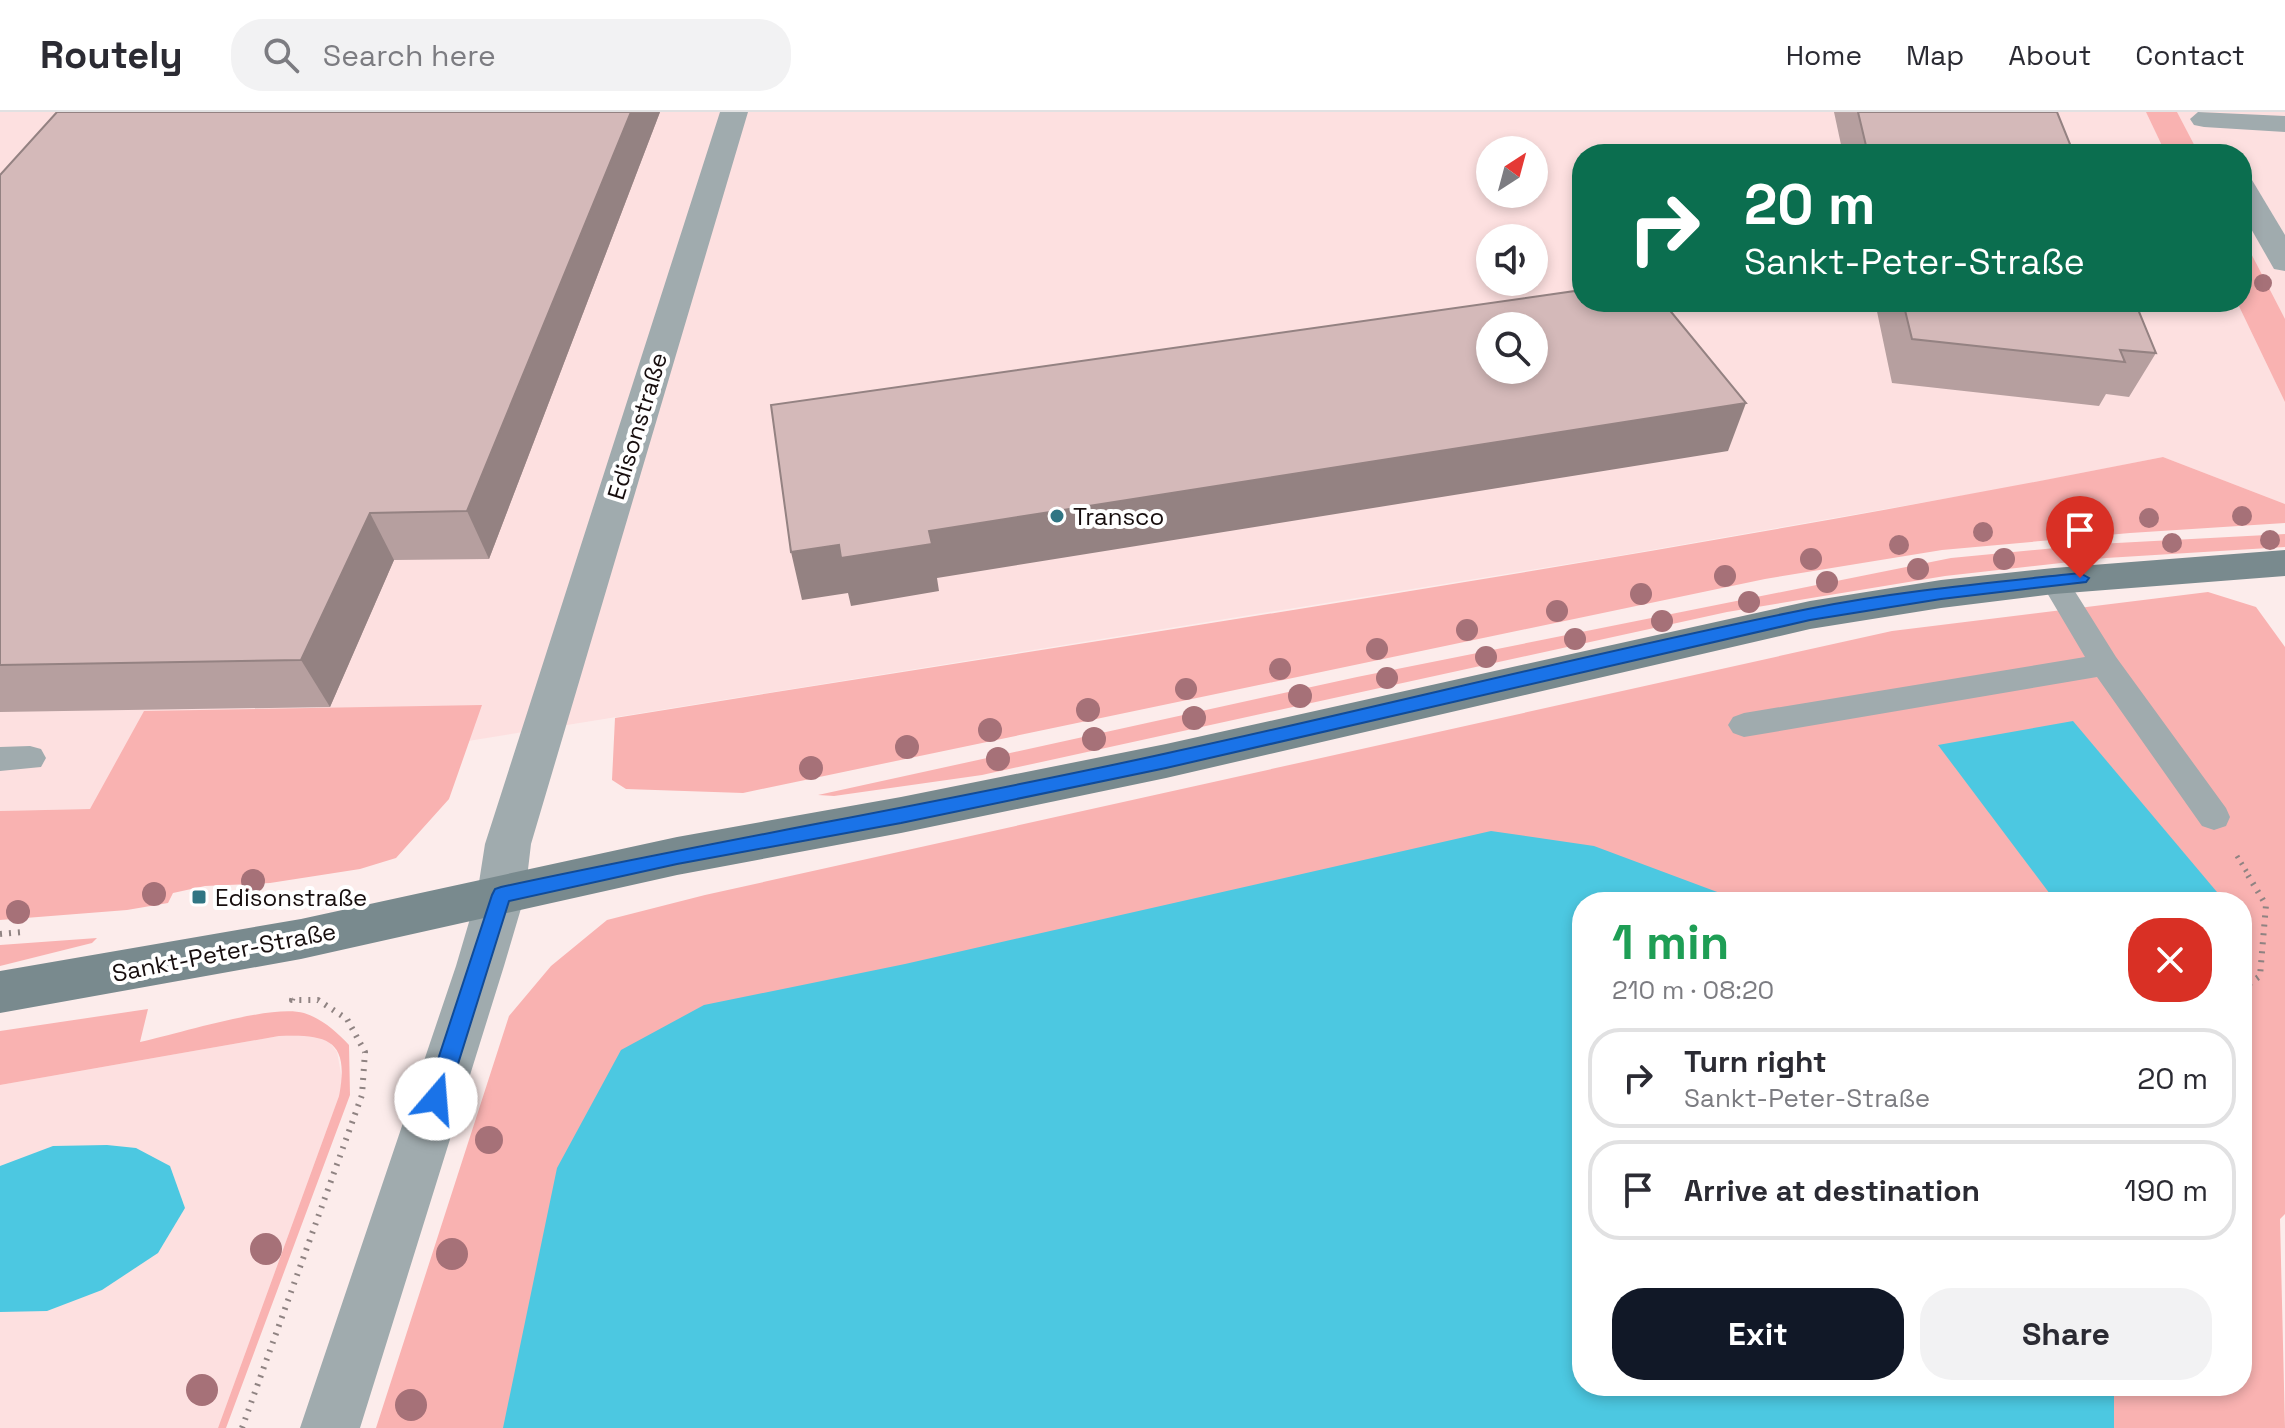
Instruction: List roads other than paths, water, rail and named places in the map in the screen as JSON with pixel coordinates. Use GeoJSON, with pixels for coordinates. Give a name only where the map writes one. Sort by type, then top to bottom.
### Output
{"type":"FeatureCollection","features":[{"type":"Feature","properties":{"kind":"street","name":"Edisonstraße"},"geometry":{"type":"LineString","coordinates":[[330,1428],[501,895],[508,844],[734,112]]}},
{"type":"Feature","properties":{"kind":"street"},"geometry":{"type":"LineString","coordinates":[[2207,125],[2285,124]]}},
{"type":"Feature","properties":{"kind":"street"},"geometry":{"type":"LineString","coordinates":[[2252,204],[2285,262]]}},
{"type":"Feature","properties":{"kind":"street","name":"Sankt-Peter-Straße"},"geometry":{"type":"LineString","coordinates":[[0,992],[301,939],[677,856],[901,815],[1166,761],[1810,615],[1941,594],[2054,581],[2285,563]]}},
{"type":"Feature","properties":{"kind":"lane"},"geometry":{"type":"LineString","coordinates":[[2054,581],[2105,665],[2214,817]]}},
{"type":"Feature","properties":{"kind":"lane"},"geometry":{"type":"LineString","coordinates":[[1744,725],[2105,665]]}},
{"type":"Feature","properties":{"kind":"water"},"geometry":{"type":"Polygon","coordinates":[[[2073,721],[2217,892],[2048,892],[1938,745],[2073,721]]]}},
{"type":"Feature","properties":{"kind":"water"},"geometry":{"type":"Polygon","coordinates":[[[1491,831],[1594,846],[1717,892],[1572,892],[1572,1396],[2114,1396],[2114,1428],[503,1428],[557,1168],[621,1050],[704,1005],[905,964],[1491,831]]]}},
{"type":"Feature","properties":{"kind":"water"},"geometry":{"type":"Polygon","coordinates":[[[53,1146],[136,1148],[170,1166],[185,1208],[158,1253],[102,1290],[47,1311],[0,1312],[0,1166],[53,1146]]]}},
{"type":"Feature","properties":{"kind":"place","name":"Transco"},"geometry":{"type":"Point","coordinates":[1057,516]}},
{"type":"Feature","properties":{"kind":"place","name":"Edisonstraße"},"geometry":{"type":"Point","coordinates":[199,897]}}]}
